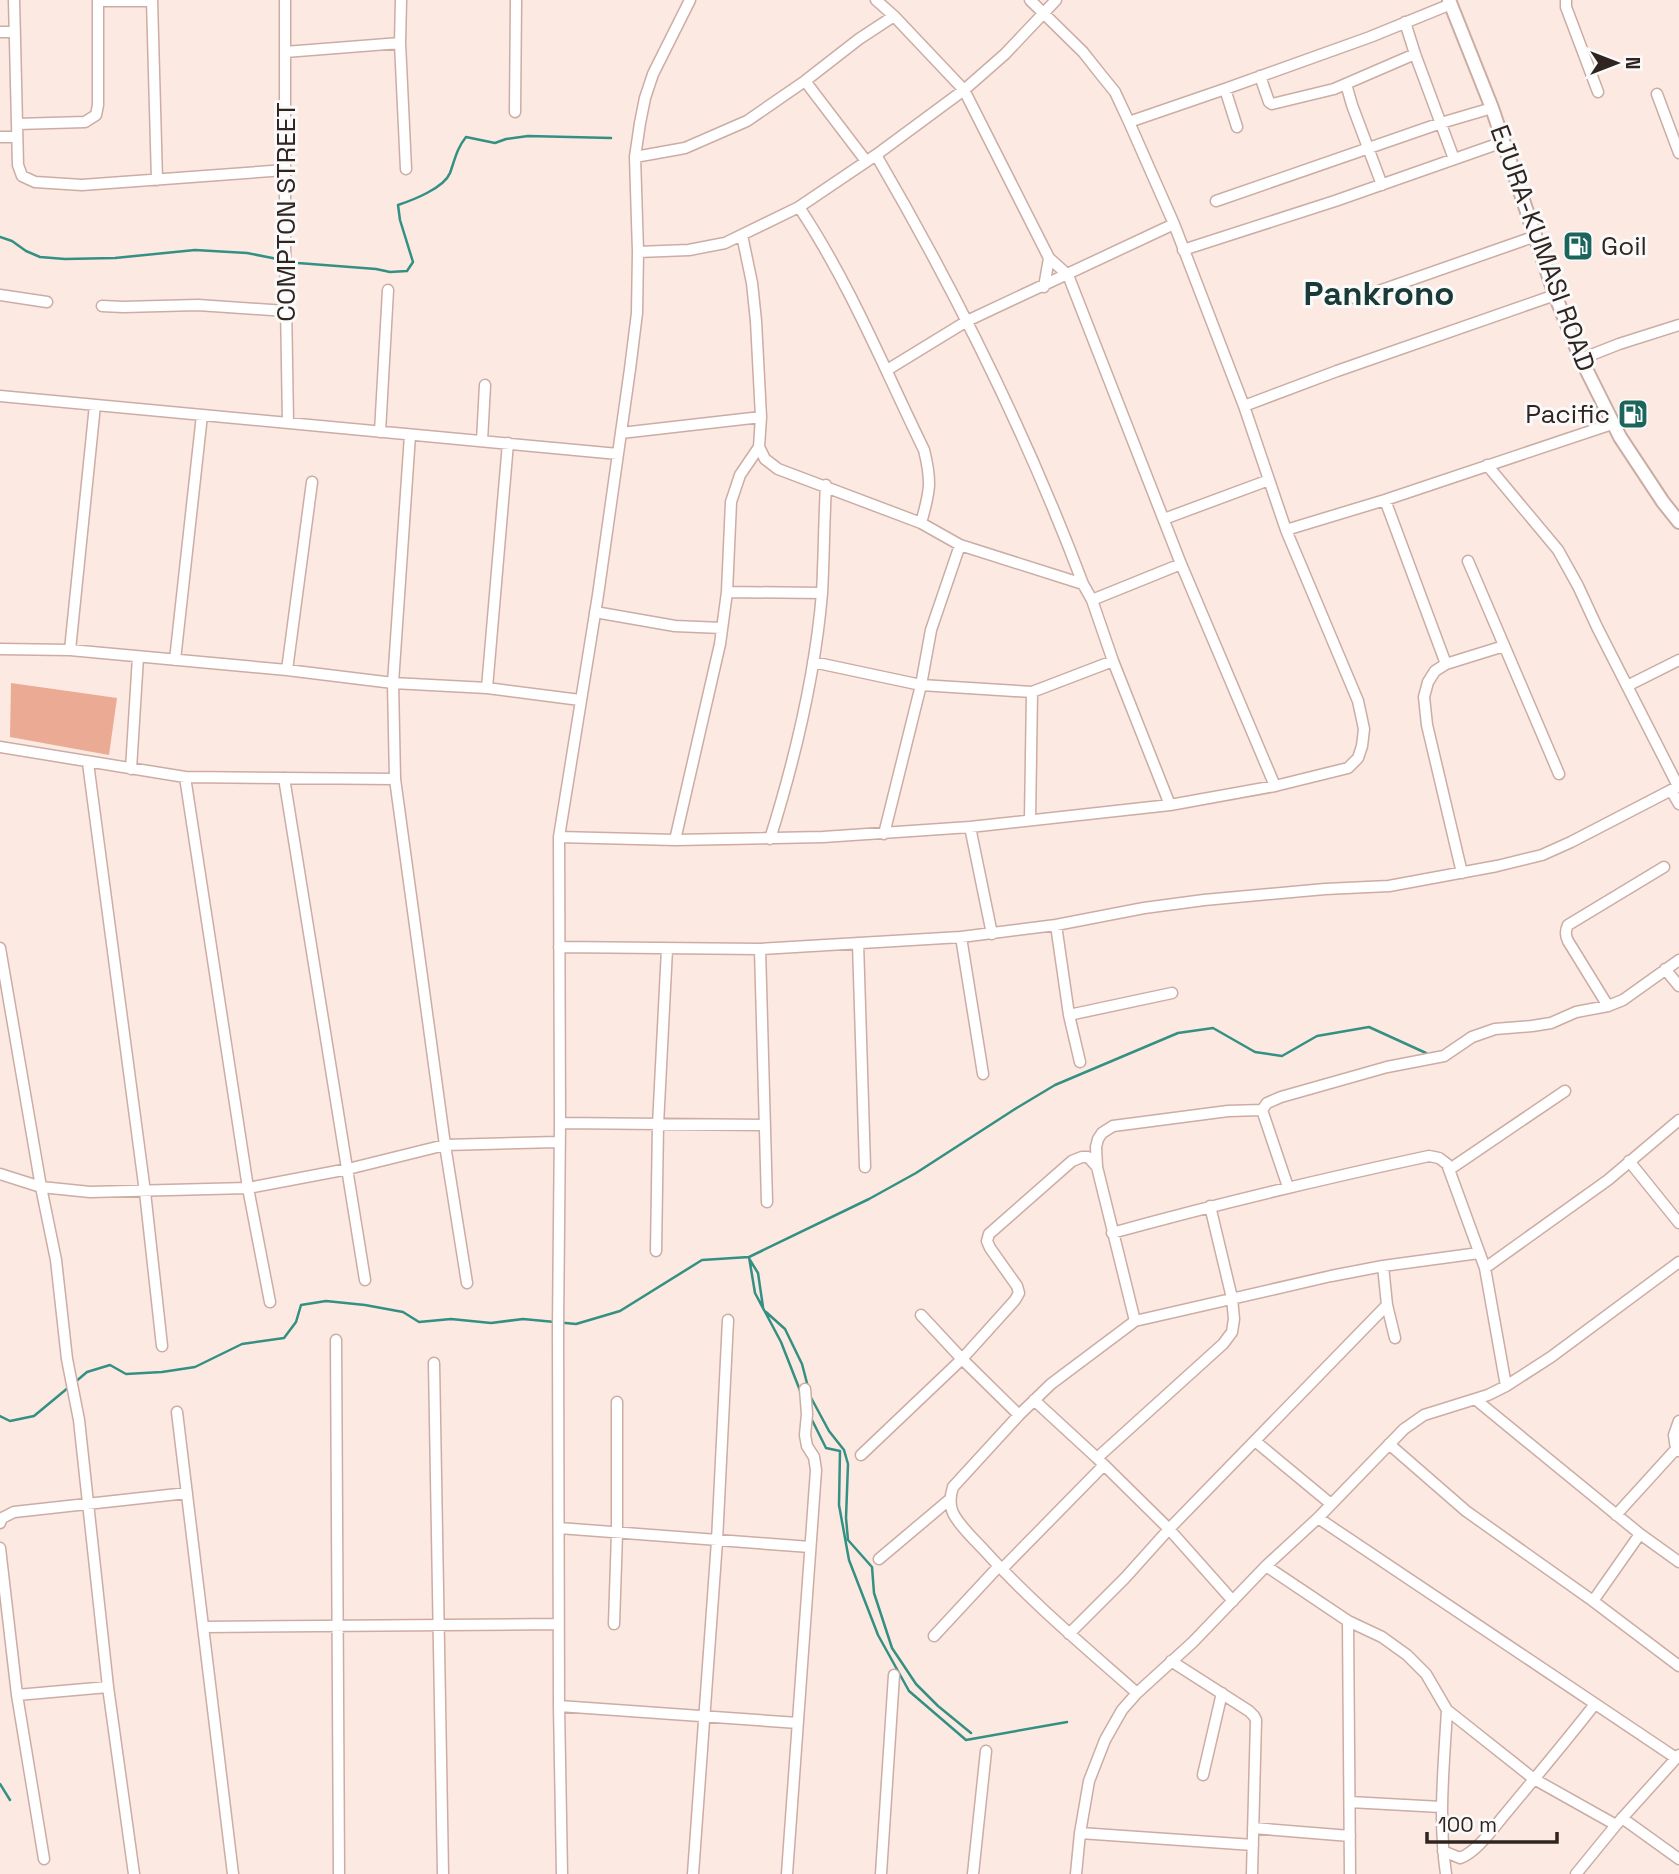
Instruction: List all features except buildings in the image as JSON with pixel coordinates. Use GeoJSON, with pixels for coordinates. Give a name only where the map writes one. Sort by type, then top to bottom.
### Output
{"type":"FeatureCollection","features":[{"type":"Feature","properties":{"kind":"main road","name":"EJURA-KUMASI ROAD"},"geometry":{"type":"LineString","coordinates":[[1450,2],[1492,108],[1555,295],[1581,359],[1612,424],[1679,522]]}},
{"type":"Feature","properties":{"kind":"street"},"geometry":{"type":"LineString","coordinates":[[14,0],[18,165],[22,176],[35,182],[82,185],[285,170]]}},
{"type":"Feature","properties":{"kind":"street"},"geometry":{"type":"LineString","coordinates":[[17,124],[85,122],[96,115],[98,0],[152,0],[157,180]]}},
{"type":"Feature","properties":{"kind":"street","name":"COMPTON STREET"},"geometry":{"type":"LineString","coordinates":[[285,0],[288,423]]}},
{"type":"Feature","properties":{"kind":"street"},"geometry":{"type":"LineString","coordinates":[[401,0],[400,43],[407,169]]}},
{"type":"Feature","properties":{"kind":"street"},"geometry":{"type":"LineString","coordinates":[[515,112],[516,0]]}},
{"type":"Feature","properties":{"kind":"street"},"geometry":{"type":"LineString","coordinates":[[562,1874],[559,1706],[559,837],[595,612],[637,313],[635,158],[642,110],[653,74],[690,0]]}},
{"type":"Feature","properties":{"kind":"street"},"geometry":{"type":"LineString","coordinates":[[876,0],[964,90],[1049,258],[1068,275],[1181,564],[1275,786]]}},
{"type":"Feature","properties":{"kind":"street"},"geometry":{"type":"LineString","coordinates":[[559,837],[770,839],[970,827],[1170,805],[1275,786],[1348,768],[1358,758],[1364,729],[1358,701],[1286,530],[1244,406],[1174,224],[1115,92],[1083,52],[1030,0]]}},
{"type":"Feature","properties":{"kind":"street"},"geometry":{"type":"LineString","coordinates":[[638,252],[690,250],[725,243],[799,207],[964,90],[1005,54],[1056,0]]}},
{"type":"Feature","properties":{"kind":"street"},"geometry":{"type":"LineString","coordinates":[[1566,0],[1566,7],[1598,92]]}},
{"type":"Feature","properties":{"kind":"street"},"geometry":{"type":"LineString","coordinates":[[1129,122],[1370,37],[1450,2]]}},
{"type":"Feature","properties":{"kind":"street"},"geometry":{"type":"LineString","coordinates":[[635,158],[685,148],[747,121],[894,16]]}},
{"type":"Feature","properties":{"kind":"street"},"geometry":{"type":"LineString","coordinates":[[1405,22],[1454,159]]}},
{"type":"Feature","properties":{"kind":"street"},"geometry":{"type":"LineString","coordinates":[[0,32],[15,32]]}},
{"type":"Feature","properties":{"kind":"street"},"geometry":{"type":"LineString","coordinates":[[285,52],[400,43]]}},
{"type":"Feature","properties":{"kind":"street"},"geometry":{"type":"LineString","coordinates":[[1261,76],[1272,104],[1334,89],[1415,54]]}},
{"type":"Feature","properties":{"kind":"street"},"geometry":{"type":"LineString","coordinates":[[805,81],[871,158],[917,225],[967,321],[1037,472],[1092,600],[1170,805]]}},
{"type":"Feature","properties":{"kind":"street"},"geometry":{"type":"LineString","coordinates":[[1346,83],[1382,185]]}},
{"type":"Feature","properties":{"kind":"street"},"geometry":{"type":"LineString","coordinates":[[1225,89],[1237,127]]}},
{"type":"Feature","properties":{"kind":"street"},"geometry":{"type":"LineString","coordinates":[[1657,94],[1679,153]]}},
{"type":"Feature","properties":{"kind":"street"},"geometry":{"type":"LineString","coordinates":[[1216,201],[1492,108]]}},
{"type":"Feature","properties":{"kind":"street"},"geometry":{"type":"LineString","coordinates":[[0,137],[17,137]]}},
{"type":"Feature","properties":{"kind":"street"},"geometry":{"type":"LineString","coordinates":[[1183,250],[1503,142]]}},
{"type":"Feature","properties":{"kind":"street"},"geometry":{"type":"LineString","coordinates":[[799,207],[855,302],[924,450],[930,473],[929,495],[921,523]]}},
{"type":"Feature","properties":{"kind":"street"},"geometry":{"type":"LineString","coordinates":[[887,370],[967,321],[1174,224]]}},
{"type":"Feature","properties":{"kind":"street"},"geometry":{"type":"LineString","coordinates":[[676,840],[722,628],[727,592],[731,502],[740,475],[759,447],[761,417],[752,283],[742,235]]}},
{"type":"Feature","properties":{"kind":"street"},"geometry":{"type":"LineString","coordinates":[[1356,299],[1536,236]]}},
{"type":"Feature","properties":{"kind":"street"},"geometry":{"type":"LineString","coordinates":[[1044,287],[1049,258]]}},
{"type":"Feature","properties":{"kind":"street"},"geometry":{"type":"LineString","coordinates":[[380,432],[388,290]]}},
{"type":"Feature","properties":{"kind":"street"},"geometry":{"type":"LineString","coordinates":[[0,295],[47,302]]}},
{"type":"Feature","properties":{"kind":"street"},"geometry":{"type":"LineString","coordinates":[[1244,406],[1555,295]]}},
{"type":"Feature","properties":{"kind":"street"},"geometry":{"type":"LineString","coordinates":[[102,306],[198,305],[286,311]]}},
{"type":"Feature","properties":{"kind":"street"},"geometry":{"type":"LineString","coordinates":[[1581,359],[1679,325]]}},
{"type":"Feature","properties":{"kind":"street"},"geometry":{"type":"LineString","coordinates":[[482,441],[485,385]]}},
{"type":"Feature","properties":{"kind":"street"},"geometry":{"type":"LineString","coordinates":[[0,396],[618,454]]}},
{"type":"Feature","properties":{"kind":"street"},"geometry":{"type":"LineString","coordinates":[[70,650],[95,405]]}},
{"type":"Feature","properties":{"kind":"street"},"geometry":{"type":"LineString","coordinates":[[175,660],[202,415]]}},
{"type":"Feature","properties":{"kind":"street"},"geometry":{"type":"LineString","coordinates":[[621,433],[761,417]]}},
{"type":"Feature","properties":{"kind":"street"},"geometry":{"type":"LineString","coordinates":[[1286,530],[1612,424]]}},
{"type":"Feature","properties":{"kind":"street"},"geometry":{"type":"LineString","coordinates":[[410,435],[393,683],[395,779],[445,1145],[467,1283]]}},
{"type":"Feature","properties":{"kind":"street"},"geometry":{"type":"LineString","coordinates":[[487,688],[508,443]]}},
{"type":"Feature","properties":{"kind":"street"},"geometry":{"type":"LineString","coordinates":[[759,447],[765,459],[778,468],[921,523],[960,545],[1083,584]]}},
{"type":"Feature","properties":{"kind":"street"},"geometry":{"type":"LineString","coordinates":[[1487,465],[1558,550],[1676,787],[1679,804]]}},
{"type":"Feature","properties":{"kind":"street"},"geometry":{"type":"LineString","coordinates":[[1164,519],[1269,480]]}},
{"type":"Feature","properties":{"kind":"street"},"geometry":{"type":"LineString","coordinates":[[287,670],[312,482]]}},
{"type":"Feature","properties":{"kind":"street"},"geometry":{"type":"LineString","coordinates":[[770,839],[788,780],[813,662],[821,593],[825,485]]}},
{"type":"Feature","properties":{"kind":"street"},"geometry":{"type":"LineString","coordinates":[[1385,500],[1446,664]]}},
{"type":"Feature","properties":{"kind":"street"},"geometry":{"type":"LineString","coordinates":[[884,834],[922,685],[931,630],[960,545]]}},
{"type":"Feature","properties":{"kind":"street"},"geometry":{"type":"LineString","coordinates":[[1468,561],[1559,774]]}},
{"type":"Feature","properties":{"kind":"street"},"geometry":{"type":"LineString","coordinates":[[1092,600],[1181,564]]}},
{"type":"Feature","properties":{"kind":"street"},"geometry":{"type":"LineString","coordinates":[[727,592],[821,593]]}},
{"type":"Feature","properties":{"kind":"street"},"geometry":{"type":"LineString","coordinates":[[595,612],[675,626],[722,628]]}},
{"type":"Feature","properties":{"kind":"street"},"geometry":{"type":"LineString","coordinates":[[1462,873],[1427,725],[1424,697],[1428,682],[1435,671],[1446,664],[1504,646]]}},
{"type":"Feature","properties":{"kind":"street"},"geometry":{"type":"LineString","coordinates":[[0,649],[70,650],[287,670],[393,683],[487,688],[580,700]]}},
{"type":"Feature","properties":{"kind":"street"},"geometry":{"type":"LineString","coordinates":[[131,769],[138,657]]}},
{"type":"Feature","properties":{"kind":"street"},"geometry":{"type":"LineString","coordinates":[[1627,686],[1679,660]]}},
{"type":"Feature","properties":{"kind":"street"},"geometry":{"type":"LineString","coordinates":[[813,662],[922,685],[1032,692],[1113,661]]}},
{"type":"Feature","properties":{"kind":"street"},"geometry":{"type":"LineString","coordinates":[[1030,820],[1032,692]]}},
{"type":"Feature","properties":{"kind":"street"},"geometry":{"type":"LineString","coordinates":[[0,747],[184,777],[395,779]]}},
{"type":"Feature","properties":{"kind":"street"},"geometry":{"type":"LineString","coordinates":[[88,763],[145,1192],[162,1346]]}},
{"type":"Feature","properties":{"kind":"street"},"geometry":{"type":"LineString","coordinates":[[184,777],[248,1188],[270,1302]]}},
{"type":"Feature","properties":{"kind":"street"},"geometry":{"type":"LineString","coordinates":[[284,778],[365,1280]]}},
{"type":"Feature","properties":{"kind":"street"},"geometry":{"type":"LineString","coordinates":[[559,947],[760,949],[961,937],[1056,925],[1144,908],[1205,900],[1389,886],[1542,855],[1676,787]]}},
{"type":"Feature","properties":{"kind":"street"},"geometry":{"type":"LineString","coordinates":[[970,827],[992,933]]}},
{"type":"Feature","properties":{"kind":"street"},"geometry":{"type":"LineString","coordinates":[[1608,1006],[1568,941],[1568,925],[1664,867]]}},
{"type":"Feature","properties":{"kind":"street"},"geometry":{"type":"LineString","coordinates":[[1056,925],[1069,1014],[1080,1062]]}},
{"type":"Feature","properties":{"kind":"street"},"geometry":{"type":"LineString","coordinates":[[961,937],[983,1074]]}},
{"type":"Feature","properties":{"kind":"street"},"geometry":{"type":"LineString","coordinates":[[858,943],[865,1167]]}},
{"type":"Feature","properties":{"kind":"street"},"geometry":{"type":"LineString","coordinates":[[0,948],[56,1259],[67,1359],[79,1420],[108,1687],[134,1874]]}},
{"type":"Feature","properties":{"kind":"street"},"geometry":{"type":"LineString","coordinates":[[656,1251],[658,1125],[667,948]]}},
{"type":"Feature","properties":{"kind":"street"},"geometry":{"type":"LineString","coordinates":[[760,949],[767,1202]]}},
{"type":"Feature","properties":{"kind":"street"},"geometry":{"type":"LineString","coordinates":[[1262,1110],[1267,1103],[1281,1097],[1387,1067],[1444,1056],[1472,1037],[1495,1029],[1551,1023],[1576,1012],[1608,1006],[1623,1000],[1679,960]]}},
{"type":"Feature","properties":{"kind":"street"},"geometry":{"type":"LineString","coordinates":[[1665,969],[1679,986]]}},
{"type":"Feature","properties":{"kind":"street"},"geometry":{"type":"LineString","coordinates":[[1069,1014],[1172,993]]}},
{"type":"Feature","properties":{"kind":"street"},"geometry":{"type":"LineString","coordinates":[[1450,1170],[1565,1091]]}},
{"type":"Feature","properties":{"kind":"street"},"geometry":{"type":"LineString","coordinates":[[1135,1321],[1097,1167],[1098,1139],[1101,1133],[1113,1126],[1228,1111],[1262,1110]]}},
{"type":"Feature","properties":{"kind":"street"},"geometry":{"type":"LineString","coordinates":[[1262,1110],[1288,1187]]}},
{"type":"Feature","properties":{"kind":"street"},"geometry":{"type":"LineString","coordinates":[[1485,1268],[1608,1181],[1679,1120]]}},
{"type":"Feature","properties":{"kind":"street"},"geometry":{"type":"LineString","coordinates":[[560,1123],[765,1125]]}},
{"type":"Feature","properties":{"kind":"street"},"geometry":{"type":"LineString","coordinates":[[0,1174],[41,1187],[90,1192],[248,1188],[348,1169],[445,1145],[558,1142]]}},
{"type":"Feature","properties":{"kind":"street"},"geometry":{"type":"LineString","coordinates":[[1112,1233],[1288,1187],[1429,1156],[1439,1158],[1450,1170],[1485,1268],[1506,1386]]}},
{"type":"Feature","properties":{"kind":"street"},"geometry":{"type":"LineString","coordinates":[[861,1455],[962,1359],[1019,1293],[1017,1286],[990,1248],[987,1241],[989,1234],[1072,1161],[1088,1157],[1097,1167]]}},
{"type":"Feature","properties":{"kind":"street"},"geometry":{"type":"LineString","coordinates":[[1629,1161],[1679,1223]]}},
{"type":"Feature","properties":{"kind":"street"},"geometry":{"type":"LineString","coordinates":[[934,1636],[1101,1462],[1223,1344],[1231,1332],[1234,1319],[1232,1298],[1210,1206]]}},
{"type":"Feature","properties":{"kind":"street"},"geometry":{"type":"LineString","coordinates":[[1137,1693],[1069,1634],[1000,1567],[960,1523],[952,1512],[949,1500],[953,1487],[1034,1399],[1135,1321],[1383,1266],[1479,1253]]}},
{"type":"Feature","properties":{"kind":"street"},"geometry":{"type":"LineString","coordinates":[[1076,1874],[1089,1781],[1105,1740],[1122,1710],[1137,1693],[1193,1642],[1404,1429],[1424,1415],[1506,1386],[1551,1357],[1679,1262]]}},
{"type":"Feature","properties":{"kind":"street"},"geometry":{"type":"LineString","coordinates":[[1383,1266],[1387,1305],[1395,1338]]}},
{"type":"Feature","properties":{"kind":"street"},"geometry":{"type":"LineString","coordinates":[[1069,1634],[1387,1305]]}},
{"type":"Feature","properties":{"kind":"street"},"geometry":{"type":"LineString","coordinates":[[922,1315],[1019,1415]]}},
{"type":"Feature","properties":{"kind":"street"},"geometry":{"type":"LineString","coordinates":[[694,1874],[717,1541],[728,1320]]}},
{"type":"Feature","properties":{"kind":"street"},"geometry":{"type":"LineString","coordinates":[[336,1340],[339,1874]]}},
{"type":"Feature","properties":{"kind":"street"},"geometry":{"type":"LineString","coordinates":[[434,1363],[443,1874]]}},
{"type":"Feature","properties":{"kind":"street"},"geometry":{"type":"LineString","coordinates":[[787,1874],[816,1463],[807,1447],[805,1435],[805,1389]]}},
{"type":"Feature","properties":{"kind":"street"},"geometry":{"type":"LineString","coordinates":[[1034,1399],[1169,1529],[1233,1601]]}},
{"type":"Feature","properties":{"kind":"street"},"geometry":{"type":"LineString","coordinates":[[1475,1399],[1615,1515],[1679,1562]]}},
{"type":"Feature","properties":{"kind":"street"},"geometry":{"type":"LineString","coordinates":[[614,1625],[617,1402]]}},
{"type":"Feature","properties":{"kind":"street"},"geometry":{"type":"LineString","coordinates":[[177,1412],[233,1874]]}},
{"type":"Feature","properties":{"kind":"street"},"geometry":{"type":"LineString","coordinates":[[1615,1515],[1677,1450],[1674,1435],[1679,1421]]}},
{"type":"Feature","properties":{"kind":"street"},"geometry":{"type":"LineString","coordinates":[[1255,1441],[1331,1504]]}},
{"type":"Feature","properties":{"kind":"street"},"geometry":{"type":"LineString","coordinates":[[1389,1444],[1466,1511],[1679,1666]]}},
{"type":"Feature","properties":{"kind":"street"},"geometry":{"type":"LineString","coordinates":[[0,1523],[2,1518],[14,1512],[187,1493]]}},
{"type":"Feature","properties":{"kind":"street"},"geometry":{"type":"LineString","coordinates":[[879,1559],[949,1500]]}},
{"type":"Feature","properties":{"kind":"street"},"geometry":{"type":"LineString","coordinates":[[1318,1518],[1677,1756],[1576,1874]]}},
{"type":"Feature","properties":{"kind":"street"},"geometry":{"type":"LineString","coordinates":[[559,1528],[810,1547]]}},
{"type":"Feature","properties":{"kind":"street"},"geometry":{"type":"LineString","coordinates":[[1593,1601],[1640,1534]]}},
{"type":"Feature","properties":{"kind":"street"},"geometry":{"type":"LineString","coordinates":[[0,1548],[17,1695],[44,1859]]}},
{"type":"Feature","properties":{"kind":"street"},"geometry":{"type":"LineString","coordinates":[[1266,1566],[1348,1621],[1382,1637],[1406,1655],[1426,1674],[1447,1710],[1534,1779],[1619,1821],[1679,1859]]}},
{"type":"Feature","properties":{"kind":"street"},"geometry":{"type":"LineString","coordinates":[[1348,1621],[1350,1874]]}},
{"type":"Feature","properties":{"kind":"street"},"geometry":{"type":"LineString","coordinates":[[204,1627],[559,1624]]}},
{"type":"Feature","properties":{"kind":"street"},"geometry":{"type":"LineString","coordinates":[[1171,1661],[1249,1711],[1256,1720],[1252,1874]]}},
{"type":"Feature","properties":{"kind":"street"},"geometry":{"type":"LineString","coordinates":[[881,1874],[894,1675]]}},
{"type":"Feature","properties":{"kind":"street"},"geometry":{"type":"LineString","coordinates":[[17,1695],[108,1687]]}},
{"type":"Feature","properties":{"kind":"street"},"geometry":{"type":"LineString","coordinates":[[1203,1775],[1222,1693]]}},
{"type":"Feature","properties":{"kind":"street"},"geometry":{"type":"LineString","coordinates":[[1443,1851],[1460,1858],[1467,1856],[1595,1704]]}},
{"type":"Feature","properties":{"kind":"street"},"geometry":{"type":"LineString","coordinates":[[559,1706],[798,1723]]}},
{"type":"Feature","properties":{"kind":"street"},"geometry":{"type":"LineString","coordinates":[[1446,1874],[1441,1807],[1447,1710]]}},
{"type":"Feature","properties":{"kind":"street"},"geometry":{"type":"LineString","coordinates":[[973,1874],[986,1751]]}},
{"type":"Feature","properties":{"kind":"street"},"geometry":{"type":"LineString","coordinates":[[1350,1802],[1441,1807]]}},
{"type":"Feature","properties":{"kind":"street"},"geometry":{"type":"LineString","coordinates":[[1253,1828],[1350,1836]]}},
{"type":"Feature","properties":{"kind":"street"},"geometry":{"type":"LineString","coordinates":[[1080,1833],[1253,1845]]}},
{"type":"Feature","properties":{"kind":"shaded area"},"geometry":{"type":"Polygon","coordinates":[[[11,683],[117,698],[109,755],[10,737],[11,683]]]}},
{"type":"Feature","properties":{"kind":"waterway"},"geometry":{"type":"LineString","coordinates":[[0,237],[40,257],[115,258],[195,250],[247,253],[298,263],[390,272],[407,271],[413,262],[398,205],[441,184],[450,173],[466,137],[495,143],[528,136],[611,138]]}},
{"type":"Feature","properties":{"kind":"waterway"},"geometry":{"type":"LineString","coordinates":[[74,1383],[87,1372],[110,1365],[126,1374],[195,1367],[242,1344],[284,1338],[296,1322],[301,1305],[326,1301],[403,1312],[419,1322],[451,1319],[491,1323],[523,1319],[576,1324],[620,1311],[702,1260],[749,1257],[869,1199],[916,1173],[1055,1085],[1178,1033],[1213,1028],[1255,1052],[1282,1056],[1317,1036],[1369,1027],[1426,1053]]}},
{"type":"Feature","properties":{"kind":"waterway"},"geometry":{"type":"LineString","coordinates":[[749,1257],[755,1293],[781,1342],[801,1393]]}},
{"type":"Feature","properties":{"kind":"waterway"},"geometry":{"type":"LineString","coordinates":[[750,1260],[758,1273],[763,1307]]}},
{"type":"Feature","properties":{"kind":"waterway"},"geometry":{"type":"LineString","coordinates":[[766,1312],[785,1329],[802,1364],[808,1387]]}},
{"type":"Feature","properties":{"kind":"waterway"},"geometry":{"type":"LineString","coordinates":[[0,1416],[10,1421],[34,1416],[69,1387]]}},
{"type":"Feature","properties":{"kind":"waterway"},"geometry":{"type":"LineString","coordinates":[[809,1394],[829,1431],[844,1450],[848,1464],[848,1540],[872,1567],[874,1593],[892,1648],[916,1684],[971,1733]]}},
{"type":"Feature","properties":{"kind":"waterway"},"geometry":{"type":"LineString","coordinates":[[810,1416],[826,1448],[840,1451],[839,1505],[849,1560],[878,1635],[909,1691],[966,1740],[1067,1722]]}},
{"type":"Feature","properties":{"kind":"waterway"},"geometry":{"type":"LineString","coordinates":[[0,1784],[10,1800]]}},
{"type":"Feature","properties":{"kind":"place","name":"Goil"},"geometry":{"type":"Point","coordinates":[1578,246]}},
{"type":"Feature","properties":{"kind":"place","name":"Pacific"},"geometry":{"type":"Point","coordinates":[1633,414]}},
{"type":"Feature","properties":{"kind":"district","name":"Pankrono"},"geometry":{"type":"Point","coordinates":[1379,294]}}]}
